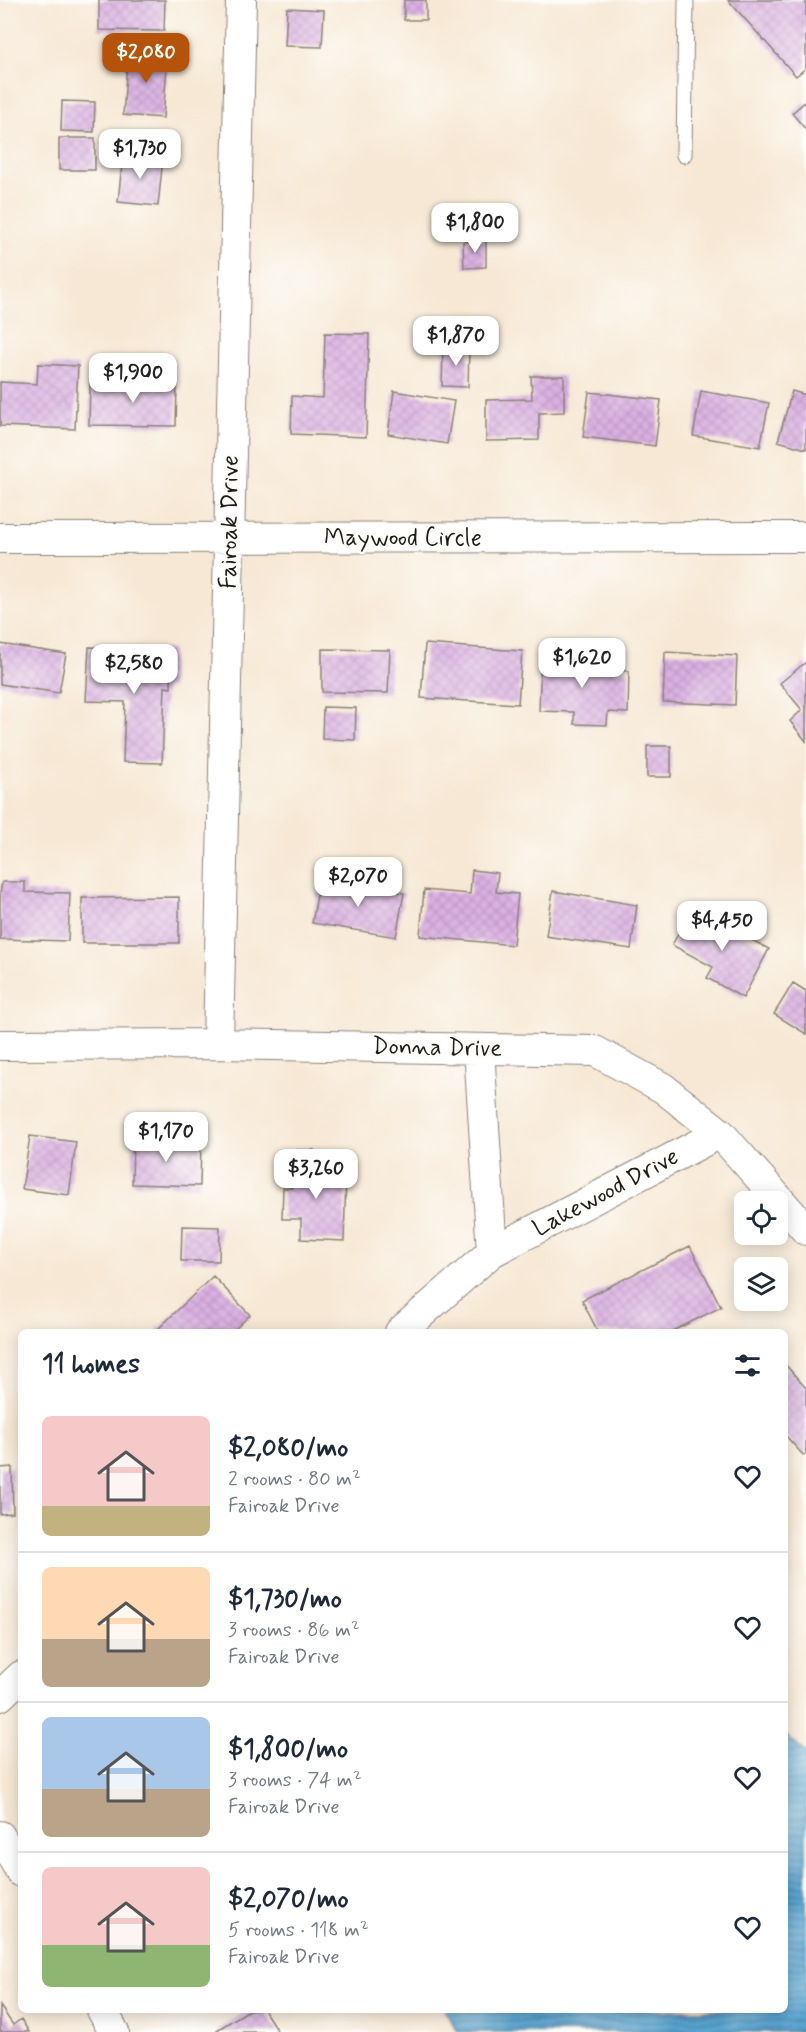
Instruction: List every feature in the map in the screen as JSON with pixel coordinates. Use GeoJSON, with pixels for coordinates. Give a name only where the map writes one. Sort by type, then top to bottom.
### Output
{"type":"FeatureCollection","features":[{"type":"Feature","properties":{"kind":"street","name":"Fairoak Drive"},"geometry":{"type":"LineString","coordinates":[[218,1044],[242,0]]}},
{"type":"Feature","properties":{"kind":"street","name":"Maywood Circle"},"geometry":{"type":"LineString","coordinates":[[0,537],[806,537]]}},
{"type":"Feature","properties":{"kind":"street","name":"Donna Drive"},"geometry":{"type":"LineString","coordinates":[[0,1045],[218,1044],[596,1051],[663,1088],[720,1133],[806,1230]]}},
{"type":"Feature","properties":{"kind":"street"},"geometry":{"type":"LineString","coordinates":[[479,1049],[492,1252]]}},
{"type":"Feature","properties":{"kind":"street","name":"Lakewood Drive"},"geometry":{"type":"LineString","coordinates":[[403,1329],[492,1252],[720,1133]]}},
{"type":"Feature","properties":{"kind":"street"},"geometry":{"type":"LineString","coordinates":[[0,1696],[18,1679]]}},
{"type":"Feature","properties":{"kind":"street"},"geometry":{"type":"LineString","coordinates":[[0,1836],[18,1867]]}},
{"type":"Feature","properties":{"kind":"street"},"geometry":{"type":"LineString","coordinates":[[104,2013],[114,2032]]}},
{"type":"Feature","properties":{"kind":"lane"},"geometry":{"type":"LineString","coordinates":[[684,156],[686,0]]}},
{"type":"Feature","properties":{"kind":"water"},"geometry":{"type":"Polygon","coordinates":[[[788,1738],[806,1753],[806,2032],[458,2032],[447,2013],[788,2013],[788,1738]]]}},
{"type":"Feature","properties":{"kind":"building"},"geometry":{"type":"Polygon","coordinates":[[[99,0],[165,0],[164,31],[99,30],[99,0]]]}},
{"type":"Feature","properties":{"kind":"building"},"geometry":{"type":"Polygon","coordinates":[[[404,0],[426,0],[426,20],[404,20],[404,0]]]}},
{"type":"Feature","properties":{"kind":"building"},"geometry":{"type":"Polygon","coordinates":[[[728,0],[806,0],[806,68],[796,76],[728,0]]]}},
{"type":"Feature","properties":{"kind":"building"},"geometry":{"type":"Polygon","coordinates":[[[287,8],[324,10],[322,47],[285,46],[287,8]]]}},
{"type":"Feature","properties":{"kind":"building"},"geometry":{"type":"Polygon","coordinates":[[[128,50],[168,53],[163,118],[123,115],[128,50]]]}},
{"type":"Feature","properties":{"kind":"building"},"geometry":{"type":"Polygon","coordinates":[[[62,101],[95,102],[94,132],[61,131],[62,101]]]}},
{"type":"Feature","properties":{"kind":"building"},"geometry":{"type":"Polygon","coordinates":[[[806,101],[806,130],[792,113],[806,101]]]}},
{"type":"Feature","properties":{"kind":"building"},"geometry":{"type":"Polygon","coordinates":[[[59,138],[95,138],[95,170],[59,170],[59,138]]]}},
{"type":"Feature","properties":{"kind":"building"},"geometry":{"type":"Polygon","coordinates":[[[123,154],[163,158],[158,206],[118,202],[123,154]]]}},
{"type":"Feature","properties":{"kind":"building"},"geometry":{"type":"Polygon","coordinates":[[[486,240],[486,267],[464,268],[463,242],[486,240]]]}},
{"type":"Feature","properties":{"kind":"building"},"geometry":{"type":"Polygon","coordinates":[[[325,333],[369,334],[366,437],[291,434],[292,396],[323,398],[325,333]]]}},
{"type":"Feature","properties":{"kind":"building"},"geometry":{"type":"Polygon","coordinates":[[[443,346],[469,347],[468,387],[442,386],[443,346]]]}},
{"type":"Feature","properties":{"kind":"building"},"geometry":{"type":"Polygon","coordinates":[[[38,364],[78,366],[75,429],[0,426],[0,382],[37,384],[38,364]]]}},
{"type":"Feature","properties":{"kind":"building"},"geometry":{"type":"Polygon","coordinates":[[[531,376],[564,376],[564,412],[539,413],[539,440],[486,441],[486,400],[532,399],[531,376]]]}},
{"type":"Feature","properties":{"kind":"building"},"geometry":{"type":"Polygon","coordinates":[[[90,381],[177,383],[176,426],[89,425],[90,381]]]}},
{"type":"Feature","properties":{"kind":"building"},"geometry":{"type":"Polygon","coordinates":[[[394,391],[454,401],[447,444],[388,434],[394,391]]]}},
{"type":"Feature","properties":{"kind":"building"},"geometry":{"type":"Polygon","coordinates":[[[701,391],[769,403],[760,447],[693,436],[701,391]]]}},
{"type":"Feature","properties":{"kind":"building"},"geometry":{"type":"Polygon","coordinates":[[[792,391],[806,395],[806,449],[778,441],[792,391]]]}},
{"type":"Feature","properties":{"kind":"building"},"geometry":{"type":"Polygon","coordinates":[[[589,392],[661,400],[655,446],[583,437],[589,392]]]}},
{"type":"Feature","properties":{"kind":"building"},"geometry":{"type":"Polygon","coordinates":[[[0,644],[66,654],[59,693],[0,684],[0,644]]]}},
{"type":"Feature","properties":{"kind":"building"},"geometry":{"type":"Polygon","coordinates":[[[425,644],[522,651],[518,704],[421,698],[425,644]]]}},
{"type":"Feature","properties":{"kind":"building"},"geometry":{"type":"Polygon","coordinates":[[[89,647],[172,650],[171,688],[165,687],[162,763],[123,762],[125,702],[86,701],[89,647]]]}},
{"type":"Feature","properties":{"kind":"building"},"geometry":{"type":"Polygon","coordinates":[[[322,649],[390,650],[388,693],[322,692],[322,649]]]}},
{"type":"Feature","properties":{"kind":"building"},"geometry":{"type":"Polygon","coordinates":[[[665,652],[737,656],[735,705],[663,702],[665,652]]]}},
{"type":"Feature","properties":{"kind":"building"},"geometry":{"type":"Polygon","coordinates":[[[541,653],[580,654],[579,669],[629,671],[628,713],[608,712],[607,725],[574,724],[574,712],[539,711],[541,653]]]}},
{"type":"Feature","properties":{"kind":"building"},"geometry":{"type":"Polygon","coordinates":[[[806,662],[806,741],[790,721],[802,710],[780,683],[806,662]]]}},
{"type":"Feature","properties":{"kind":"building"},"geometry":{"type":"Polygon","coordinates":[[[323,707],[356,708],[355,740],[322,739],[323,707]]]}},
{"type":"Feature","properties":{"kind":"building"},"geometry":{"type":"Polygon","coordinates":[[[647,746],[671,746],[671,777],[647,777],[647,746]]]}},
{"type":"Feature","properties":{"kind":"building"},"geometry":{"type":"Polygon","coordinates":[[[472,870],[498,873],[496,892],[518,894],[513,945],[420,936],[424,890],[470,894],[472,870]]]}},
{"type":"Feature","properties":{"kind":"building"},"geometry":{"type":"Polygon","coordinates":[[[320,879],[404,893],[396,937],[312,923],[320,879]]]}},
{"type":"Feature","properties":{"kind":"building"},"geometry":{"type":"Polygon","coordinates":[[[2,882],[25,882],[25,892],[70,893],[68,941],[0,939],[2,882]]]}},
{"type":"Feature","properties":{"kind":"building"},"geometry":{"type":"Polygon","coordinates":[[[553,891],[637,905],[631,949],[546,936],[553,891]]]}},
{"type":"Feature","properties":{"kind":"building"},"geometry":{"type":"Polygon","coordinates":[[[179,897],[179,943],[82,943],[82,898],[179,897]]]}},
{"type":"Feature","properties":{"kind":"building"},"geometry":{"type":"Polygon","coordinates":[[[692,908],[769,949],[743,998],[707,978],[713,967],[672,945],[692,908]]]}},
{"type":"Feature","properties":{"kind":"building"},"geometry":{"type":"Polygon","coordinates":[[[793,983],[806,991],[806,1034],[774,1014],[793,983]]]}},
{"type":"Feature","properties":{"kind":"building"},"geometry":{"type":"Polygon","coordinates":[[[30,1136],[76,1142],[69,1195],[22,1189],[30,1136]]]}},
{"type":"Feature","properties":{"kind":"building"},"geometry":{"type":"Polygon","coordinates":[[[133,1140],[201,1143],[200,1186],[132,1184],[133,1140]]]}},
{"type":"Feature","properties":{"kind":"building"},"geometry":{"type":"Polygon","coordinates":[[[293,1150],[314,1150],[313,1173],[346,1174],[344,1241],[301,1239],[301,1219],[282,1219],[283,1188],[292,1188],[293,1150]]]}},
{"type":"Feature","properties":{"kind":"building"},"geometry":{"type":"Polygon","coordinates":[[[182,1226],[220,1227],[219,1261],[181,1261],[182,1226]]]}},
{"type":"Feature","properties":{"kind":"building"},"geometry":{"type":"Polygon","coordinates":[[[690,1246],[721,1307],[677,1329],[596,1329],[582,1300],[690,1246]]]}},
{"type":"Feature","properties":{"kind":"building"},"geometry":{"type":"Polygon","coordinates":[[[213,1276],[250,1315],[235,1329],[158,1329],[213,1276]]]}},
{"type":"Feature","properties":{"kind":"building"},"geometry":{"type":"Polygon","coordinates":[[[788,1368],[806,1388],[806,1454],[804,1456],[788,1438],[788,1368]]]}},
{"type":"Feature","properties":{"kind":"building"},"geometry":{"type":"Polygon","coordinates":[[[12,1467],[13,1513],[0,1514],[0,1468],[12,1467]]]}},
{"type":"Feature","properties":{"kind":"building"},"geometry":{"type":"Polygon","coordinates":[[[0,2006],[13,2025],[21,2019],[29,2032],[0,2032],[0,2006]]]}},
{"type":"Feature","properties":{"kind":"building"},"geometry":{"type":"Polygon","coordinates":[[[244,2013],[266,2013],[278,2032],[219,2032],[217,2030],[244,2013]]]}}]}
